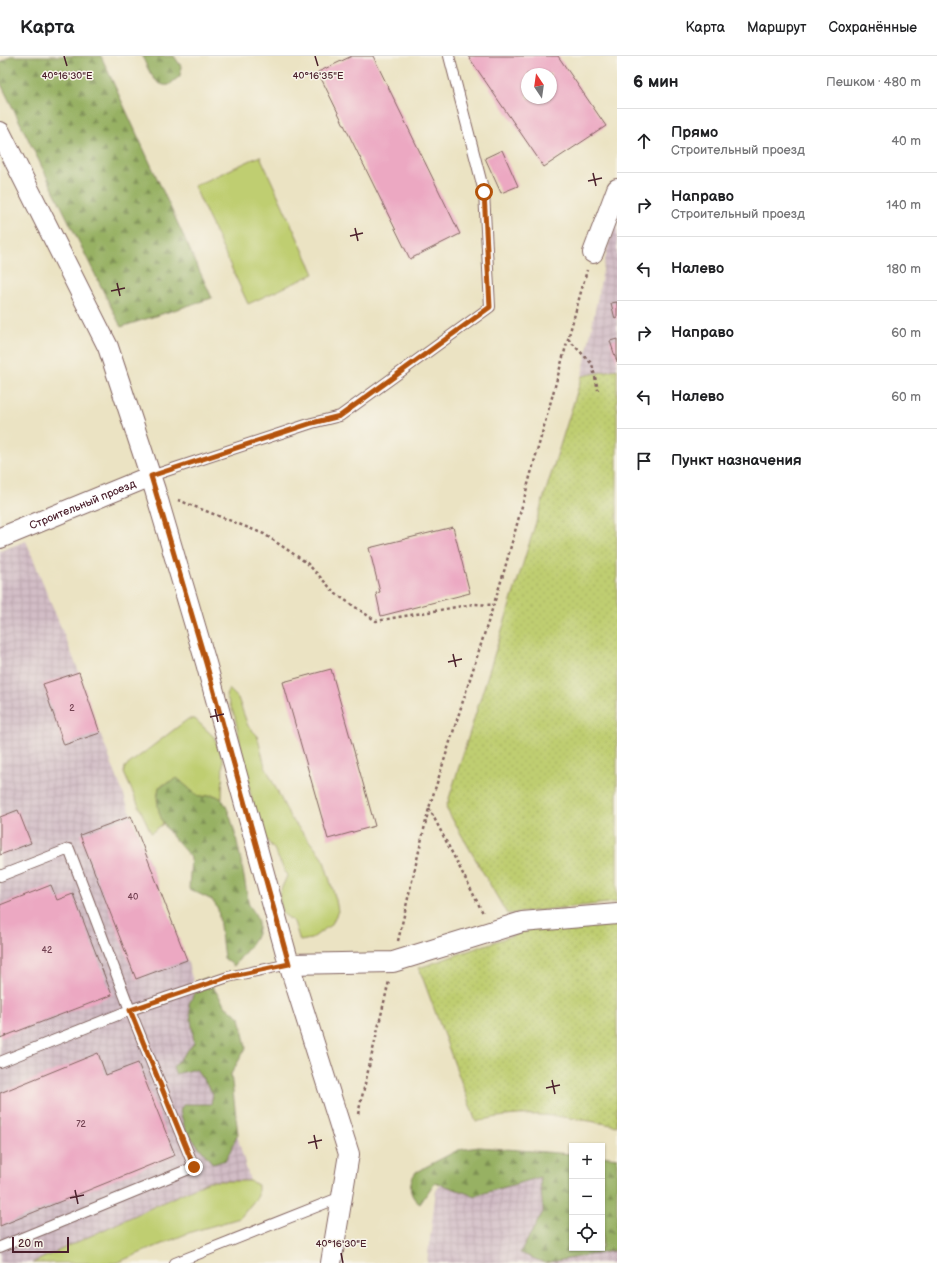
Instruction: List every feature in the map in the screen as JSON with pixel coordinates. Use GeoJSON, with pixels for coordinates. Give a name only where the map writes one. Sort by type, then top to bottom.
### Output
{"type":"FeatureCollection","features":[{"type":"Feature","properties":{"kind":"street"},"geometry":{"type":"LineString","coordinates":[[0,132],[108,347],[153,483],[206,663],[289,964],[349,1154],[331,1263]]}},
{"type":"Feature","properties":{"kind":"street"},"geometry":{"type":"LineString","coordinates":[[593,253],[617,189]]}},
{"type":"Feature","properties":{"kind":"street","name":"Строительный проезд"},"geometry":{"type":"LineString","coordinates":[[0,538],[153,483]]}},
{"type":"Feature","properties":{"kind":"street"},"geometry":{"type":"LineString","coordinates":[[289,964],[393,962],[522,922],[617,914]]}},
{"type":"Feature","properties":{"kind":"lane","name":"Строительный проезд"},"geometry":{"type":"LineString","coordinates":[[153,483],[312,423],[340,416],[490,307],[484,192],[449,56]]}},
{"type":"Feature","properties":{"kind":"lane"},"geometry":{"type":"LineString","coordinates":[[0,876],[69,849],[130,1010],[194,1167],[0,1247]]}},
{"type":"Feature","properties":{"kind":"lane"},"geometry":{"type":"LineString","coordinates":[[0,1062],[130,1010],[228,977],[289,964]]}},
{"type":"Feature","properties":{"kind":"lane"},"geometry":{"type":"LineString","coordinates":[[175,1263],[341,1197]]}},
{"type":"Feature","properties":{"kind":"path"},"geometry":{"type":"LineString","coordinates":[[358,1116],[429,808],[493,605],[583,281],[593,253]]}},
{"type":"Feature","properties":{"kind":"path"},"geometry":{"type":"LineString","coordinates":[[567,338],[592,364],[598,390]]}},
{"type":"Feature","properties":{"kind":"path"},"geometry":{"type":"LineString","coordinates":[[153,483],[264,534],[307,563],[336,594],[376,621],[474,604],[493,605]]}},
{"type":"Feature","properties":{"kind":"path"},"geometry":{"type":"LineString","coordinates":[[429,808],[482,912],[500,929]]}},
{"type":"Feature","properties":{"kind":"shaded area"},"geometry":{"type":"Polygon","coordinates":[[[617,223],[617,369],[582,376],[608,245],[617,223]]]}},
{"type":"Feature","properties":{"kind":"shaded area"},"geometry":{"type":"Polygon","coordinates":[[[26,541],[79,672],[100,733],[187,960],[250,1181],[39,1263],[0,1263],[0,551],[26,541]]]}},
{"type":"Feature","properties":{"kind":"shaded area"},"geometry":{"type":"Polygon","coordinates":[[[479,1147],[569,1154],[569,1251],[605,1251],[605,1156],[617,1158],[617,1263],[427,1263],[436,1190],[479,1147]]]}},
{"type":"Feature","properties":{"kind":"green space"},"geometry":{"type":"Polygon","coordinates":[[[10,56],[101,56],[212,298],[121,327],[0,82],[0,63],[10,56]]]}},
{"type":"Feature","properties":{"kind":"green space"},"geometry":{"type":"Polygon","coordinates":[[[142,56],[174,56],[181,66],[180,76],[169,85],[159,83],[155,80],[142,56]]]}},
{"type":"Feature","properties":{"kind":"green space"},"geometry":{"type":"Polygon","coordinates":[[[260,156],[314,274],[248,304],[194,186],[260,156]]]}},
{"type":"Feature","properties":{"kind":"green space"},"geometry":{"type":"Polygon","coordinates":[[[617,369],[617,902],[507,914],[446,808],[582,376],[617,369]]]}},
{"type":"Feature","properties":{"kind":"green space"},"geometry":{"type":"Polygon","coordinates":[[[229,689],[238,698],[248,726],[257,735],[265,766],[290,817],[323,858],[338,911],[332,924],[311,939],[300,941],[294,922],[282,913],[279,894],[287,876],[274,849],[258,830],[235,717],[226,695],[229,689]]]}},
{"type":"Feature","properties":{"kind":"green space"},"geometry":{"type":"Polygon","coordinates":[[[188,719],[195,719],[214,737],[223,759],[222,799],[214,795],[199,798],[177,778],[159,787],[157,799],[163,824],[151,833],[124,773],[125,767],[188,719]]]}},
{"type":"Feature","properties":{"kind":"green space"},"geometry":{"type":"Polygon","coordinates":[[[177,778],[199,797],[212,795],[220,798],[225,804],[230,816],[238,847],[249,905],[258,922],[256,937],[234,966],[224,958],[218,909],[212,900],[189,889],[191,858],[165,826],[158,809],[159,787],[177,778]]]}},
{"type":"Feature","properties":{"kind":"green space"},"geometry":{"type":"Polygon","coordinates":[[[617,920],[617,1126],[546,1115],[511,1115],[476,1122],[419,968],[534,928],[617,920]]]}},
{"type":"Feature","properties":{"kind":"green space"},"geometry":{"type":"Polygon","coordinates":[[[207,978],[226,1007],[240,1017],[246,1048],[231,1074],[238,1134],[226,1160],[213,1164],[185,1130],[180,1110],[184,1104],[211,1104],[213,1094],[196,1069],[175,1074],[173,1067],[194,1043],[189,1004],[200,980],[207,978]]]}},
{"type":"Feature","properties":{"kind":"green space"},"geometry":{"type":"Polygon","coordinates":[[[479,1147],[569,1154],[569,1251],[605,1251],[605,1156],[617,1158],[617,1250],[545,1263],[520,1253],[543,1212],[540,1177],[474,1196],[435,1182],[420,1204],[416,1201],[410,1189],[413,1176],[416,1172],[458,1150],[479,1147]]]}},
{"type":"Feature","properties":{"kind":"green space"},"geometry":{"type":"Polygon","coordinates":[[[209,1181],[250,1181],[258,1185],[258,1196],[240,1218],[191,1232],[116,1263],[32,1263],[209,1181]]]}},
{"type":"Feature","properties":{"kind":"building"},"geometry":{"type":"Polygon","coordinates":[[[352,56],[373,56],[460,234],[410,259],[318,72],[352,56]]]}},
{"type":"Feature","properties":{"kind":"building"},"geometry":{"type":"Polygon","coordinates":[[[468,56],[558,56],[606,126],[544,167],[468,56]]]}},
{"type":"Feature","properties":{"kind":"building"},"geometry":{"type":"Polygon","coordinates":[[[502,150],[518,186],[501,193],[485,158],[502,150]]]}},
{"type":"Feature","properties":{"kind":"building"},"geometry":{"type":"Polygon","coordinates":[[[617,302],[617,318],[615,319],[611,303],[617,302]]]}},
{"type":"Feature","properties":{"kind":"building"},"geometry":{"type":"Polygon","coordinates":[[[617,339],[617,362],[610,341],[617,339]]]}},
{"type":"Feature","properties":{"kind":"building"},"geometry":{"type":"Polygon","coordinates":[[[453,527],[470,593],[381,616],[376,593],[380,592],[369,548],[453,527]]]}},
{"type":"Feature","properties":{"kind":"building"},"geometry":{"type":"Polygon","coordinates":[[[331,669],[375,826],[328,839],[283,682],[331,669]]]}},
{"type":"Feature","properties":{"kind":"building"},"geometry":{"type":"Polygon","coordinates":[[[79,672],[100,733],[64,745],[43,684],[79,672]]]}},
{"type":"Feature","properties":{"kind":"building"},"geometry":{"type":"Polygon","coordinates":[[[18,810],[31,843],[0,855],[0,817],[18,810]]]}},
{"type":"Feature","properties":{"kind":"building"},"geometry":{"type":"Polygon","coordinates":[[[131,816],[187,960],[136,979],[80,835],[131,816]]]}},
{"type":"Feature","properties":{"kind":"building"},"geometry":{"type":"Polygon","coordinates":[[[51,885],[57,900],[73,894],[112,995],[0,1038],[0,905],[51,885]]]}},
{"type":"Feature","properties":{"kind":"building"},"geometry":{"type":"Polygon","coordinates":[[[98,1053],[106,1075],[138,1063],[175,1155],[0,1226],[0,1093],[98,1053]]]}},
{"type":"Feature","properties":{"kind":"route"},"geometry":{"type":"LineString","coordinates":[[194,1167],[130,1010],[228,977],[289,964],[206,663],[151,476],[312,423],[340,416],[490,307],[484,192]]}}]}
